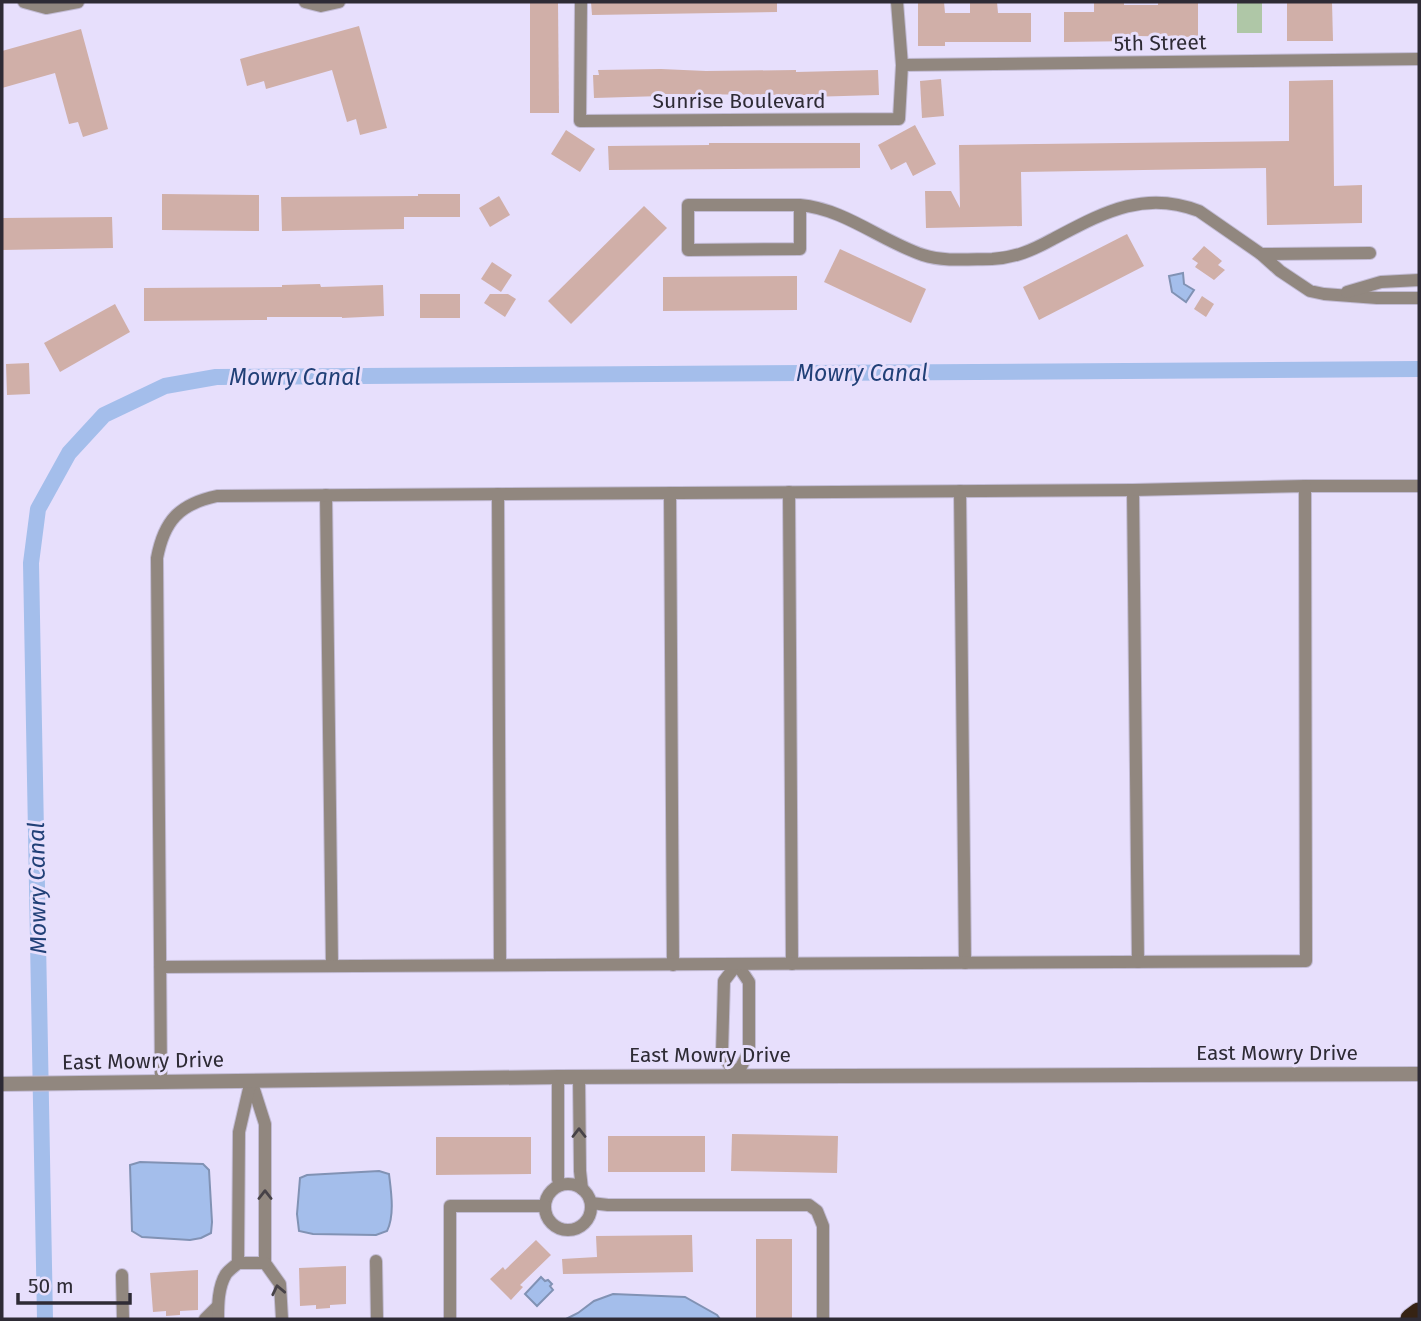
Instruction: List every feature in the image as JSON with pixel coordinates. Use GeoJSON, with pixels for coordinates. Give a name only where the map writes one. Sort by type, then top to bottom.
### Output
{"type":"FeatureCollection","features":[{"type":"Feature","properties":{"kind":"highway"},"geometry":{"type":"LineString","coordinates":[[1411,1319],[1419,1313]]}},
{"type":"Feature","properties":{"kind":"street"},"geometry":{"type":"LineString","coordinates":[[24,2],[46,8],[78,2]]}},
{"type":"Feature","properties":{"kind":"street"},"geometry":{"type":"LineString","coordinates":[[306,2],[321,6],[339,2]]}},
{"type":"Feature","properties":{"kind":"street","name":"Sunrise Boulevard"},"geometry":{"type":"LineString","coordinates":[[581,2],[580,121],[899,119],[902,65],[897,2]]}},
{"type":"Feature","properties":{"kind":"street","name":"5th Street"},"geometry":{"type":"LineString","coordinates":[[902,65],[1419,59]]}},
{"type":"Feature","properties":{"kind":"street"},"geometry":{"type":"LineString","coordinates":[[800,205],[800,249],[688,250],[688,205],[800,205],[810,206],[834,213],[927,257],[995,259],[1026,253],[1126,205],[1170,204],[1188,206],[1199,211],[1310,291],[1377,298],[1419,298]]}},
{"type":"Feature","properties":{"kind":"street"},"geometry":{"type":"LineString","coordinates":[[1261,254],[1370,253]]}},
{"type":"Feature","properties":{"kind":"street"},"geometry":{"type":"LineString","coordinates":[[1340,295],[1381,282],[1419,281]]}},
{"type":"Feature","properties":{"kind":"street"},"geometry":{"type":"LineString","coordinates":[[160,967],[1306,961],[1305,486]]}},
{"type":"Feature","properties":{"kind":"street"},"geometry":{"type":"LineString","coordinates":[[161,1082],[157,558],[160,541],[169,523],[184,508],[199,500],[216,496],[1419,486]]}},
{"type":"Feature","properties":{"kind":"street"},"geometry":{"type":"LineString","coordinates":[[1133,490],[1138,962]]}},
{"type":"Feature","properties":{"kind":"street"},"geometry":{"type":"LineString","coordinates":[[960,491],[965,963]]}},
{"type":"Feature","properties":{"kind":"street"},"geometry":{"type":"LineString","coordinates":[[789,492],[792,964]]}},
{"type":"Feature","properties":{"kind":"street"},"geometry":{"type":"LineString","coordinates":[[670,493],[673,965]]}},
{"type":"Feature","properties":{"kind":"street"},"geometry":{"type":"LineString","coordinates":[[498,494],[500,965]]}},
{"type":"Feature","properties":{"kind":"street"},"geometry":{"type":"LineString","coordinates":[[326,495],[332,966]]}},
{"type":"Feature","properties":{"kind":"street"},"geometry":{"type":"LineString","coordinates":[[736,1076],[749,1052],[749,982],[737,964]]}},
{"type":"Feature","properties":{"kind":"street"},"geometry":{"type":"LineString","coordinates":[[736,1076],[722,1053],[724,981],[737,964]]}},
{"type":"Feature","properties":{"kind":"street"},"geometry":{"type":"LineString","coordinates":[[723,1020],[749,1019]]}},
{"type":"Feature","properties":{"kind":"street","name":"East Mowry Drive"},"geometry":{"type":"LineString","coordinates":[[2,1084],[558,1077],[1419,1074]]}},
{"type":"Feature","properties":{"kind":"street"},"geometry":{"type":"LineString","coordinates":[[558,1077],[560,1185]]}},
{"type":"Feature","properties":{"kind":"street"},"geometry":{"type":"LineString","coordinates":[[579,1077],[582,1189]]}},
{"type":"Feature","properties":{"kind":"street"},"geometry":{"type":"LineString","coordinates":[[239,1262],[239,1132],[251,1080]]}},
{"type":"Feature","properties":{"kind":"street"},"geometry":{"type":"LineString","coordinates":[[251,1080],[265,1124],[265,1263],[280,1284],[282,1319]]}},
{"type":"Feature","properties":{"kind":"street"},"geometry":{"type":"LineString","coordinates":[[568,1184],[582,1189],[591,1203],[589,1218],[577,1228],[562,1229],[550,1220],[546,1213],[545,1206],[550,1193],[560,1185],[568,1184]]}},
{"type":"Feature","properties":{"kind":"street"},"geometry":{"type":"LineString","coordinates":[[591,1203],[809,1205],[817,1211],[823,1226],[822,1319]]}},
{"type":"Feature","properties":{"kind":"street"},"geometry":{"type":"LineString","coordinates":[[450,1319],[450,1206],[545,1206]]}},
{"type":"Feature","properties":{"kind":"street"},"geometry":{"type":"LineString","coordinates":[[376,1261],[377,1319]]}},
{"type":"Feature","properties":{"kind":"street"},"geometry":{"type":"LineString","coordinates":[[205,1319],[218,1313],[220,1289],[226,1273],[239,1262],[265,1263]]}},
{"type":"Feature","properties":{"kind":"street"},"geometry":{"type":"LineString","coordinates":[[122,1275],[123,1319]]}},
{"type":"Feature","properties":{"kind":"green space"},"geometry":{"type":"Polygon","coordinates":[[[1237,2],[1262,2],[1262,33],[1237,33],[1237,2]]]}},
{"type":"Feature","properties":{"kind":"water"},"geometry":{"type":"Polygon","coordinates":[[[1183,273],[1184,284],[1194,290],[1186,302],[1172,292],[1169,276],[1183,273]]]}},
{"type":"Feature","properties":{"kind":"water"},"geometry":{"type":"Polygon","coordinates":[[[140,1162],[203,1164],[209,1170],[211,1233],[190,1240],[142,1237],[132,1231],[130,1165],[140,1162]]]}},
{"type":"Feature","properties":{"kind":"water"},"geometry":{"type":"Polygon","coordinates":[[[379,1171],[389,1174],[392,1210],[387,1231],[376,1235],[313,1234],[299,1231],[297,1214],[300,1178],[307,1175],[379,1171]]]}},
{"type":"Feature","properties":{"kind":"water"},"geometry":{"type":"Polygon","coordinates":[[[541,1277],[552,1284],[550,1286],[553,1290],[537,1306],[525,1294],[541,1277]]]}},
{"type":"Feature","properties":{"kind":"water"},"geometry":{"type":"Polygon","coordinates":[[[613,1294],[685,1297],[720,1319],[566,1319],[594,1301],[613,1294]]]}},
{"type":"Feature","properties":{"kind":"building"},"geometry":{"type":"Polygon","coordinates":[[[530,2],[558,2],[559,113],[530,113],[530,2]]]}},
{"type":"Feature","properties":{"kind":"building"},"geometry":{"type":"Polygon","coordinates":[[[591,2],[777,2],[777,12],[592,15],[591,2]]]}},
{"type":"Feature","properties":{"kind":"building"},"geometry":{"type":"Polygon","coordinates":[[[918,2],[944,2],[945,13],[970,13],[970,2],[997,2],[998,13],[1031,13],[1031,42],[945,42],[945,46],[918,46],[918,2]]]}},
{"type":"Feature","properties":{"kind":"building"},"geometry":{"type":"Polygon","coordinates":[[[1094,2],[1158,5],[1158,2],[1198,2],[1198,37],[1136,36],[1136,41],[1064,42],[1064,12],[1094,12],[1094,2]]]}},
{"type":"Feature","properties":{"kind":"building"},"geometry":{"type":"Polygon","coordinates":[[[1287,2],[1332,2],[1333,41],[1287,41],[1287,2]]]}},
{"type":"Feature","properties":{"kind":"building"},"geometry":{"type":"Polygon","coordinates":[[[359,26],[387,128],[360,135],[356,119],[347,122],[332,70],[266,89],[264,81],[247,86],[240,59],[359,26]]]}},
{"type":"Feature","properties":{"kind":"building"},"geometry":{"type":"Polygon","coordinates":[[[81,29],[108,129],[83,137],[78,122],[69,124],[55,73],[2,88],[2,51],[81,29]]]}},
{"type":"Feature","properties":{"kind":"building"},"geometry":{"type":"Polygon","coordinates":[[[598,70],[796,72],[878,70],[879,95],[808,97],[662,94],[594,98],[593,75],[599,75],[598,70]]]}},
{"type":"Feature","properties":{"kind":"building"},"geometry":{"type":"Polygon","coordinates":[[[941,79],[944,116],[922,118],[920,81],[941,79]]]}},
{"type":"Feature","properties":{"kind":"building"},"geometry":{"type":"Polygon","coordinates":[[[1333,80],[1334,186],[1362,185],[1362,223],[1267,225],[1266,168],[1021,172],[1022,226],[926,228],[925,191],[951,191],[960,208],[959,145],[1289,141],[1289,81],[1333,80]]]}},
{"type":"Feature","properties":{"kind":"building"},"geometry":{"type":"Polygon","coordinates":[[[915,125],[936,164],[913,176],[906,162],[891,170],[878,145],[915,125]]]}},
{"type":"Feature","properties":{"kind":"building"},"geometry":{"type":"Polygon","coordinates":[[[566,130],[595,149],[580,172],[551,154],[566,130]]]}},
{"type":"Feature","properties":{"kind":"building"},"geometry":{"type":"Polygon","coordinates":[[[860,143],[860,168],[609,170],[608,146],[860,143]]]}},
{"type":"Feature","properties":{"kind":"building"},"geometry":{"type":"Polygon","coordinates":[[[162,194],[259,195],[259,231],[162,230],[162,194]]]}},
{"type":"Feature","properties":{"kind":"building"},"geometry":{"type":"Polygon","coordinates":[[[460,194],[460,217],[404,217],[404,229],[282,231],[281,197],[460,194]]]}},
{"type":"Feature","properties":{"kind":"building"},"geometry":{"type":"Polygon","coordinates":[[[499,196],[510,215],[490,227],[479,208],[499,196]]]}},
{"type":"Feature","properties":{"kind":"building"},"geometry":{"type":"Polygon","coordinates":[[[644,206],[667,228],[571,324],[548,301],[644,206]]]}},
{"type":"Feature","properties":{"kind":"building"},"geometry":{"type":"Polygon","coordinates":[[[112,217],[113,248],[2,250],[2,218],[112,217]]]}},
{"type":"Feature","properties":{"kind":"building"},"geometry":{"type":"Polygon","coordinates":[[[1127,234],[1144,266],[1039,320],[1023,287],[1127,234]]]}},
{"type":"Feature","properties":{"kind":"building"},"geometry":{"type":"Polygon","coordinates":[[[1204,246],[1222,261],[1218,265],[1225,270],[1214,280],[1195,267],[1198,263],[1192,259],[1204,246]]]}},
{"type":"Feature","properties":{"kind":"building"},"geometry":{"type":"Polygon","coordinates":[[[840,249],[926,289],[911,323],[824,282],[840,249]]]}},
{"type":"Feature","properties":{"kind":"building"},"geometry":{"type":"Polygon","coordinates":[[[492,262],[512,275],[501,292],[481,279],[492,262]]]}},
{"type":"Feature","properties":{"kind":"building"},"geometry":{"type":"Polygon","coordinates":[[[797,276],[797,310],[663,311],[663,277],[797,276]]]}},
{"type":"Feature","properties":{"kind":"building"},"geometry":{"type":"Polygon","coordinates":[[[320,284],[321,287],[383,285],[384,316],[144,321],[144,288],[282,287],[320,284]]]}},
{"type":"Feature","properties":{"kind":"building"},"geometry":{"type":"Polygon","coordinates":[[[420,294],[460,294],[460,318],[420,318],[420,294]]]}},
{"type":"Feature","properties":{"kind":"building"},"geometry":{"type":"Polygon","coordinates":[[[490,294],[508,294],[516,299],[505,317],[484,303],[490,294]]]}},
{"type":"Feature","properties":{"kind":"building"},"geometry":{"type":"Polygon","coordinates":[[[1202,296],[1214,304],[1206,317],[1194,309],[1202,296]]]}},
{"type":"Feature","properties":{"kind":"building"},"geometry":{"type":"Polygon","coordinates":[[[115,304],[130,332],[60,372],[44,343],[115,304]]]}},
{"type":"Feature","properties":{"kind":"building"},"geometry":{"type":"Polygon","coordinates":[[[29,363],[30,394],[7,395],[6,364],[29,363]]]}},
{"type":"Feature","properties":{"kind":"building"},"geometry":{"type":"Polygon","coordinates":[[[732,1134],[838,1136],[837,1173],[731,1171],[732,1134]]]}},
{"type":"Feature","properties":{"kind":"building"},"geometry":{"type":"Polygon","coordinates":[[[608,1136],[705,1136],[705,1172],[608,1172],[608,1136]]]}},
{"type":"Feature","properties":{"kind":"building"},"geometry":{"type":"Polygon","coordinates":[[[436,1137],[531,1137],[531,1174],[436,1175],[436,1137]]]}},
{"type":"Feature","properties":{"kind":"building"},"geometry":{"type":"Polygon","coordinates":[[[692,1235],[693,1272],[563,1274],[562,1259],[597,1257],[596,1236],[692,1235]]]}},
{"type":"Feature","properties":{"kind":"building"},"geometry":{"type":"Polygon","coordinates":[[[756,1239],[792,1239],[792,1319],[756,1319],[756,1239]]]}},
{"type":"Feature","properties":{"kind":"building"},"geometry":{"type":"Polygon","coordinates":[[[536,1240],[551,1255],[520,1285],[523,1287],[511,1300],[490,1279],[503,1267],[505,1270],[536,1240]]]}},
{"type":"Feature","properties":{"kind":"building"},"geometry":{"type":"Polygon","coordinates":[[[346,1266],[346,1304],[316,1309],[316,1305],[300,1306],[299,1268],[346,1266]]]}},
{"type":"Feature","properties":{"kind":"building"},"geometry":{"type":"Polygon","coordinates":[[[198,1270],[198,1310],[180,1311],[180,1315],[166,1316],[166,1311],[153,1312],[150,1273],[198,1270]]]}},
{"type":"Feature","properties":{"kind":"waterway","name":"Mowry Canal"},"geometry":{"type":"LineString","coordinates":[[45,1319],[31,563],[38,509],[69,453],[104,415],[165,386],[216,377],[1419,369]]}}]}
